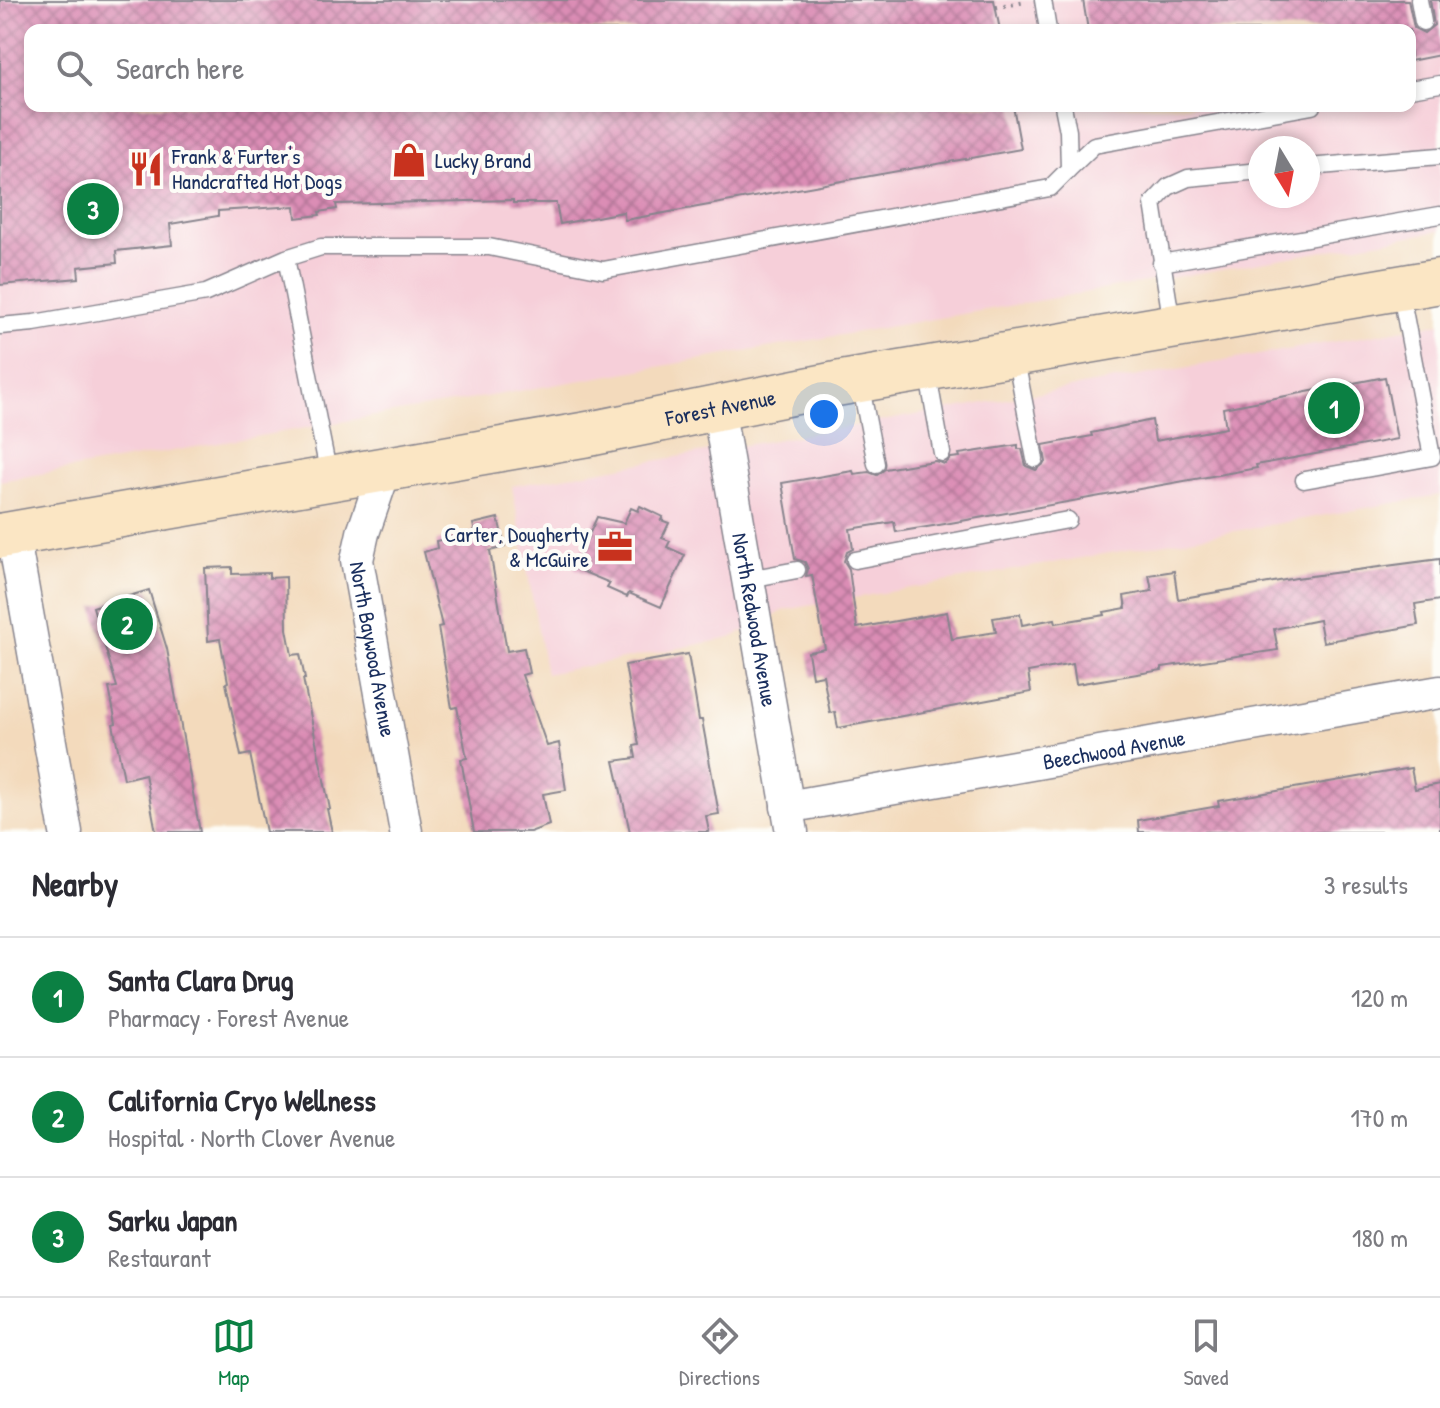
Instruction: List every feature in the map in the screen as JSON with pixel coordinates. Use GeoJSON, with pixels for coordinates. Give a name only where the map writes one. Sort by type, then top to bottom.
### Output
{"type":"FeatureCollection","features":[{"type":"Feature","properties":{"kind":"main road","name":"Forest Avenue"},"geometry":{"type":"LineString","coordinates":[[7,535],[594,433],[859,380],[1420,284]]}},
{"type":"Feature","properties":{"kind":"street","name":"North Redwood Avenue"},"geometry":{"type":"LineString","coordinates":[[718,407],[789,819]]}},
{"type":"Feature","properties":{"kind":"street","name":"North Baywood Avenue"},"geometry":{"type":"LineString","coordinates":[[385,469],[357,560],[406,832]]}},
{"type":"Feature","properties":{"kind":"street"},"geometry":{"type":"LineString","coordinates":[[7,535],[66,832]]}},
{"type":"Feature","properties":{"kind":"street","name":"Beechwood Avenue"},"geometry":{"type":"LineString","coordinates":[[789,819],[1440,692]]}},
{"type":"Feature","properties":{"kind":"lane"},"geometry":{"type":"LineString","coordinates":[[1043,0],[1047,24]]}},
{"type":"Feature","properties":{"kind":"lane"},"geometry":{"type":"LineString","coordinates":[[1419,0],[1423,22]]}},
{"type":"Feature","properties":{"kind":"lane"},"geometry":{"type":"LineString","coordinates":[[1416,88],[1440,84]]}},
{"type":"Feature","properties":{"kind":"lane"},"geometry":{"type":"LineString","coordinates":[[1064,112],[1069,169]]}},
{"type":"Feature","properties":{"kind":"lane"},"geometry":{"type":"LineString","coordinates":[[0,326],[34,323],[206,293],[286,258],[321,247],[489,247],[603,270],[1050,188],[1094,145],[1278,112]]}},
{"type":"Feature","properties":{"kind":"lane"},"geometry":{"type":"LineString","coordinates":[[1320,166],[1440,156]]}},
{"type":"Feature","properties":{"kind":"lane"},"geometry":{"type":"LineString","coordinates":[[1173,326],[1153,203],[1168,187],[1188,178],[1248,172]]}},
{"type":"Feature","properties":{"kind":"lane"},"geometry":{"type":"LineString","coordinates":[[1161,263],[1440,215]]}},
{"type":"Feature","properties":{"kind":"lane"},"geometry":{"type":"LineString","coordinates":[[286,258],[330,477]]}},
{"type":"Feature","properties":{"kind":"lane"},"geometry":{"type":"LineString","coordinates":[[1304,480],[1432,457],[1420,284]]}},
{"type":"Feature","properties":{"kind":"lane"},"geometry":{"type":"LineString","coordinates":[[1014,354],[1035,459]]}},
{"type":"Feature","properties":{"kind":"lane"},"geometry":{"type":"LineString","coordinates":[[927,369],[942,453]]}},
{"type":"Feature","properties":{"kind":"lane"},"geometry":{"type":"LineString","coordinates":[[859,380],[876,464]]}},
{"type":"Feature","properties":{"kind":"lane"},"geometry":{"type":"LineString","coordinates":[[855,560],[1068,520]]}},
{"type":"Feature","properties":{"kind":"lane"},"geometry":{"type":"LineString","coordinates":[[749,579],[797,570]]}},
{"type":"Feature","properties":{"kind":"path"},"geometry":{"type":"LineString","coordinates":[[996,7],[1035,0]]}},
{"type":"Feature","properties":{"kind":"shaded area"},"geometry":{"type":"Polygon","coordinates":[[[0,0],[1440,0],[1440,231],[0,481],[0,0]]]}},
{"type":"Feature","properties":{"kind":"shaded area"},"geometry":{"type":"Polygon","coordinates":[[[1440,323],[1440,495],[785,610],[731,638],[546,674],[512,486],[1440,323]]]}},
{"type":"Feature","properties":{"kind":"building"},"geometry":{"type":"Polygon","coordinates":[[[0,0],[994,0],[999,24],[24,24],[24,112],[1014,112],[1021,149],[625,220],[623,212],[560,224],[556,203],[513,203],[513,200],[336,204],[337,209],[319,212],[320,215],[296,218],[295,206],[218,211],[218,216],[170,224],[172,245],[116,251],[117,263],[78,267],[79,278],[0,285],[0,0]]]}},
{"type":"Feature","properties":{"kind":"building"},"geometry":{"type":"Polygon","coordinates":[[[1083,0],[1408,0],[1413,24],[1087,24],[1083,0]]]}},
{"type":"Feature","properties":{"kind":"building"},"geometry":{"type":"Polygon","coordinates":[[[1430,0],[1440,0],[1440,55],[1416,60],[1416,29],[1424,33],[1434,25],[1430,0]]]}},
{"type":"Feature","properties":{"kind":"building"},"geometry":{"type":"Polygon","coordinates":[[[1385,377],[1397,439],[1256,465],[1257,468],[939,525],[896,532],[894,522],[850,529],[853,549],[847,552],[844,561],[849,569],[857,628],[947,612],[952,639],[996,632],[993,618],[1020,614],[1022,625],[1105,615],[1104,612],[1126,608],[1124,596],[1152,591],[1149,575],[1174,571],[1178,599],[1296,578],[1440,559],[1440,600],[1415,604],[1418,625],[1323,642],[1319,620],[1274,629],[1278,650],[1162,667],[1162,670],[1076,684],[1073,664],[1028,672],[1031,692],[838,728],[835,712],[830,713],[823,675],[812,677],[808,652],[825,649],[812,575],[806,576],[808,569],[805,562],[795,559],[782,483],[853,471],[854,474],[869,472],[877,475],[885,469],[935,461],[945,464],[951,458],[960,457],[959,454],[1018,445],[1026,466],[1036,470],[1046,462],[1043,445],[1152,420],[1155,441],[1226,428],[1223,408],[1385,377]]]}},
{"type":"Feature","properties":{"kind":"building"},"geometry":{"type":"Polygon","coordinates":[[[640,506],[669,523],[662,538],[670,541],[667,547],[685,555],[661,607],[629,593],[627,597],[607,588],[610,583],[574,568],[597,517],[624,523],[631,508],[638,511],[640,506]]]}},
{"type":"Feature","properties":{"kind":"building"},"geometry":{"type":"Polygon","coordinates":[[[498,518],[505,547],[490,551],[507,651],[524,648],[529,673],[522,675],[547,746],[559,743],[566,790],[543,794],[549,825],[530,832],[474,832],[461,759],[467,758],[457,707],[452,708],[438,627],[442,626],[424,552],[437,548],[436,541],[475,532],[473,524],[498,518]]]}},
{"type":"Feature","properties":{"kind":"building"},"geometry":{"type":"Polygon","coordinates":[[[232,567],[232,574],[269,573],[269,578],[286,577],[287,629],[292,655],[300,654],[332,832],[266,832],[250,754],[241,756],[220,639],[208,641],[205,568],[232,567]]]}},
{"type":"Feature","properties":{"kind":"building"},"geometry":{"type":"Polygon","coordinates":[[[149,590],[167,649],[200,832],[156,832],[145,774],[124,779],[109,688],[117,687],[93,607],[149,590]]]}},
{"type":"Feature","properties":{"kind":"building"},"geometry":{"type":"Polygon","coordinates":[[[688,654],[719,814],[706,816],[709,832],[630,832],[614,761],[636,758],[634,746],[639,745],[625,665],[688,654]]]}},
{"type":"Feature","properties":{"kind":"building"},"geometry":{"type":"Polygon","coordinates":[[[1411,768],[1415,789],[1440,784],[1440,832],[1139,832],[1138,820],[1219,806],[1218,801],[1411,768]]]}},
{"type":"Feature","properties":{"kind":"place","name":"Lucky Brand"},"geometry":{"type":"Point","coordinates":[409,160]}},
{"type":"Feature","properties":{"kind":"place","name":"Frank & Furter's Handcrafted Hot Dogs"},"geometry":{"type":"Point","coordinates":[146,169]}},
{"type":"Feature","properties":{"kind":"place","name":"Sarku Japan"},"geometry":{"type":"Point","coordinates":[93,209]}},
{"type":"Feature","properties":{"kind":"place","name":"Santa Clara Drug"},"geometry":{"type":"Point","coordinates":[1334,408]}},
{"type":"Feature","properties":{"kind":"place","name":"Carter, Dougherty & McGuire"},"geometry":{"type":"Point","coordinates":[615,547]}},
{"type":"Feature","properties":{"kind":"place","name":"California Cryo Wellness"},"geometry":{"type":"Point","coordinates":[127,624]}}]}
